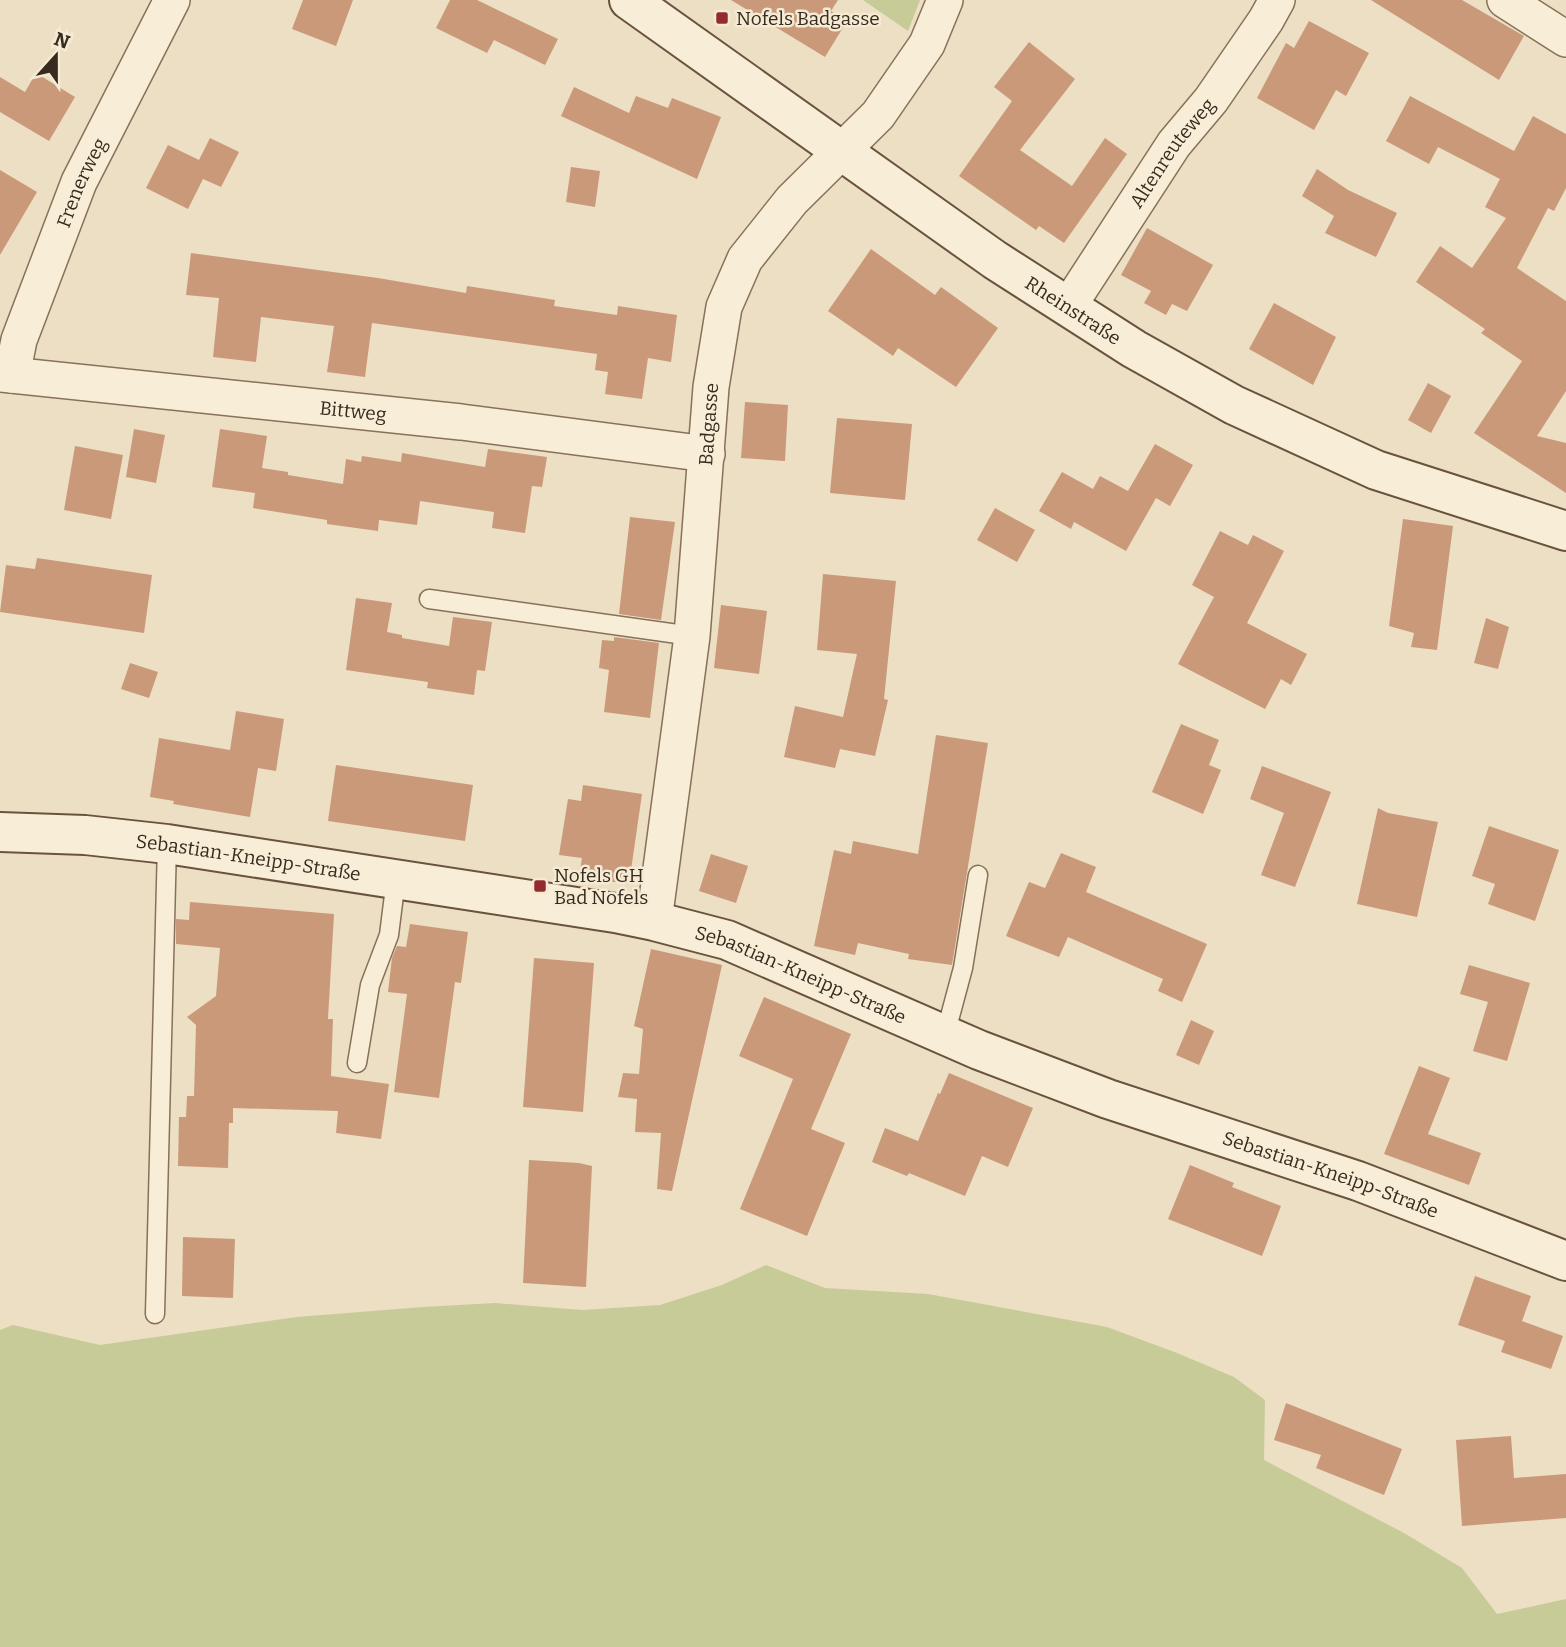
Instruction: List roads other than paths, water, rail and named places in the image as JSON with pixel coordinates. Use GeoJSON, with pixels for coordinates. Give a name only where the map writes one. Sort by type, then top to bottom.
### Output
{"type":"FeatureCollection","features":[{"type":"Feature","properties":{"kind":"main road","name":"Rheinstraße"},"geometry":{"type":"LineString","coordinates":[[629,0],[995,260],[1134,349],[1234,405],[1389,475],[1566,531]]}},
{"type":"Feature","properties":{"kind":"main road","name":"Sebastian-Kneipp-Straße"},"geometry":{"type":"LineString","coordinates":[[0,832],[85,835],[167,844],[654,921],[727,940],[945,1035],[1108,1100],[1358,1181],[1566,1261]]}},
{"type":"Feature","properties":{"kind":"street","name":"Frenerweg"},"geometry":{"type":"LineString","coordinates":[[6,374],[79,182],[172,0]]}},
{"type":"Feature","properties":{"kind":"street","name":"Badgasse"},"geometry":{"type":"LineString","coordinates":[[654,921],[692,636],[711,387],[723,312],[745,258],[792,200],[878,115],[927,44],[945,0]]}},
{"type":"Feature","properties":{"kind":"street","name":"Altenreuteweg"},"geometry":{"type":"LineString","coordinates":[[1068,307],[1174,144],[1211,100],[1277,0]]}},
{"type":"Feature","properties":{"kind":"street"},"geometry":{"type":"LineString","coordinates":[[1505,0],[1566,38]]}},
{"type":"Feature","properties":{"kind":"street","name":"Bittweg"},"geometry":{"type":"LineString","coordinates":[[6,374],[460,422],[707,454]]}},
{"type":"Feature","properties":{"kind":"lane"},"geometry":{"type":"LineString","coordinates":[[429,599],[692,636]]}},
{"type":"Feature","properties":{"kind":"lane"},"geometry":{"type":"LineString","coordinates":[[155,1314],[167,844]]}},
{"type":"Feature","properties":{"kind":"lane"},"geometry":{"type":"LineString","coordinates":[[945,1035],[963,968],[978,876]]}},
{"type":"Feature","properties":{"kind":"lane"},"geometry":{"type":"LineString","coordinates":[[357,1063],[370,985],[389,935],[396,879]]}},
{"type":"Feature","properties":{"kind":"place","name":"Nofels Badgasse"},"geometry":{"type":"Point","coordinates":[722,18]}},
{"type":"Feature","properties":{"kind":"place","name":"Nofels GH Bad Nofels"},"geometry":{"type":"Point","coordinates":[540,886]}}]}
